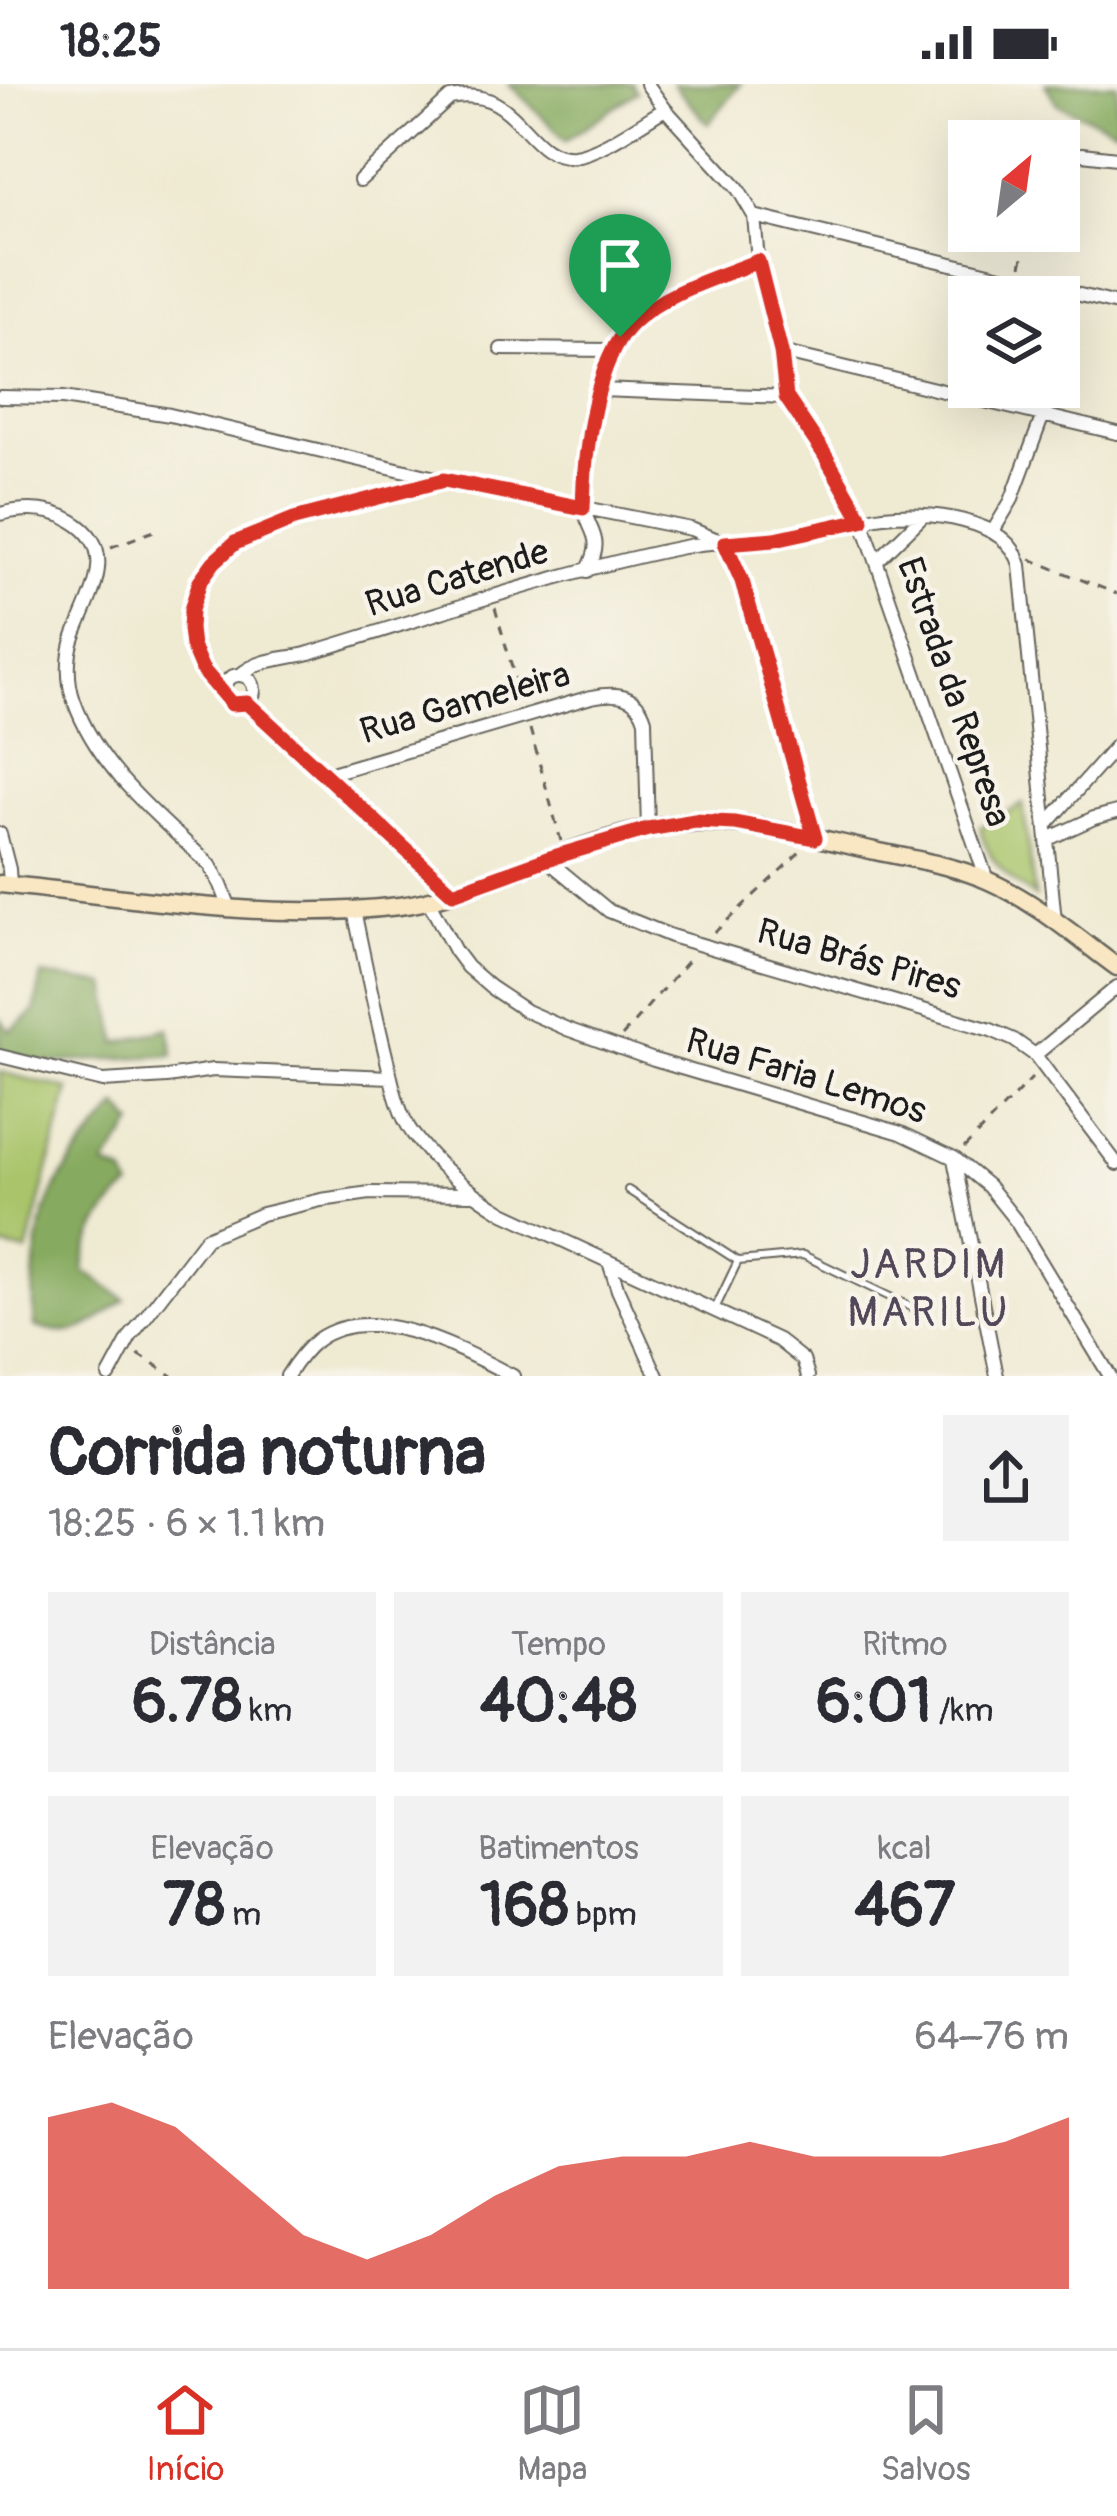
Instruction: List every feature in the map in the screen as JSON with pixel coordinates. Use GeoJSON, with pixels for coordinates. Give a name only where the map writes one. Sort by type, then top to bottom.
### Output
{"type":"FeatureCollection","features":[{"type":"Feature","properties":{"kind":"main road"},"geometry":{"type":"LineString","coordinates":[[5,884],[230,908],[354,910],[429,902],[648,829],[716,821],[815,838],[987,880],[1025,900],[1117,967]]}},
{"type":"Feature","properties":{"kind":"street"},"geometry":{"type":"LineString","coordinates":[[647,84],[738,189],[754,216],[1002,276]]}},
{"type":"Feature","properties":{"kind":"street"},"geometry":{"type":"LineString","coordinates":[[360,180],[450,98],[466,91],[479,89],[508,104],[547,147],[575,156],[665,109]]}},
{"type":"Feature","properties":{"kind":"street"},"geometry":{"type":"LineString","coordinates":[[1082,154],[1117,158]]}},
{"type":"Feature","properties":{"kind":"street","name":"Estrada da Represa"},"geometry":{"type":"LineString","coordinates":[[754,216],[758,261],[781,352],[786,397],[862,520],[987,880]]}},
{"type":"Feature","properties":{"kind":"street"},"geometry":{"type":"LineString","coordinates":[[587,571],[596,534],[583,508],[586,450],[613,350],[632,323],[674,294],[758,261]]}},
{"type":"Feature","properties":{"kind":"street"},"geometry":{"type":"LineString","coordinates":[[1080,295],[1117,304]]}},
{"type":"Feature","properties":{"kind":"street"},"geometry":{"type":"LineString","coordinates":[[501,349],[613,350]]}},
{"type":"Feature","properties":{"kind":"street"},"geometry":{"type":"LineString","coordinates":[[781,352],[1117,433]]}},
{"type":"Feature","properties":{"kind":"street"},"geometry":{"type":"LineString","coordinates":[[600,390],[786,397]]}},
{"type":"Feature","properties":{"kind":"street"},"geometry":{"type":"LineString","coordinates":[[0,397],[63,398],[129,407],[444,480],[691,529],[725,543],[742,581],[815,838]]}},
{"type":"Feature","properties":{"kind":"street"},"geometry":{"type":"LineString","coordinates":[[1043,415],[1011,500],[993,531],[1017,554],[1054,921]]}},
{"type":"Feature","properties":{"kind":"street"},"geometry":{"type":"LineString","coordinates":[[278,661],[267,668],[250,697],[232,704],[202,669],[192,646],[191,610],[200,581],[214,562],[235,543],[294,519],[444,480]]}},
{"type":"Feature","properties":{"kind":"street"},"geometry":{"type":"LineString","coordinates":[[0,514],[31,509],[58,514],[89,534],[98,552],[98,577],[73,639],[69,670],[73,699],[110,767],[210,865],[230,908]]}},
{"type":"Feature","properties":{"kind":"street","name":"Rua Catende"},"geometry":{"type":"LineString","coordinates":[[240,675],[261,661],[278,661],[696,544],[775,539],[888,515],[968,522],[993,531]]}},
{"type":"Feature","properties":{"kind":"street"},"geometry":{"type":"LineString","coordinates":[[878,560],[923,516]]}},
{"type":"Feature","properties":{"kind":"street"},"geometry":{"type":"LineString","coordinates":[[224,691],[230,678],[240,675],[251,682],[250,697],[325,775],[453,893]]}},
{"type":"Feature","properties":{"kind":"street","name":"Rua Gameleira"},"geometry":{"type":"LineString","coordinates":[[325,775],[591,697],[616,694],[632,699],[645,719],[648,829]]}},
{"type":"Feature","properties":{"kind":"street"},"geometry":{"type":"LineString","coordinates":[[1047,831],[1117,745]]}},
{"type":"Feature","properties":{"kind":"street"},"geometry":{"type":"LineString","coordinates":[[1047,831],[1117,812]]}},
{"type":"Feature","properties":{"kind":"street"},"geometry":{"type":"LineString","coordinates":[[0,834],[9,869],[5,884]]}},
{"type":"Feature","properties":{"kind":"street","name":"Rua Brás Pires"},"geometry":{"type":"LineString","coordinates":[[547,859],[593,900],[624,919],[1014,1040],[1039,1061],[1117,1164]]}},
{"type":"Feature","properties":{"kind":"street","name":"Rua Faria Lemos"},"geometry":{"type":"LineString","coordinates":[[429,902],[467,967],[526,1011],[634,1053],[901,1133],[954,1158],[988,1186],[1016,1221],[1110,1376]]}},
{"type":"Feature","properties":{"kind":"street"},"geometry":{"type":"LineString","coordinates":[[354,910],[391,1077],[414,1135],[473,1193],[539,1231],[793,1350],[803,1360],[808,1376]]}},
{"type":"Feature","properties":{"kind":"street"},"geometry":{"type":"LineString","coordinates":[[1039,1061],[1117,987]]}},
{"type":"Feature","properties":{"kind":"street"},"geometry":{"type":"LineString","coordinates":[[0,1056],[104,1081],[213,1070],[391,1077]]}},
{"type":"Feature","properties":{"kind":"street"},"geometry":{"type":"LineString","coordinates":[[954,1158],[997,1376]]}},
{"type":"Feature","properties":{"kind":"street"},"geometry":{"type":"LineString","coordinates":[[109,1376],[130,1337],[206,1238],[262,1214],[321,1199],[370,1193],[473,1193]]}},
{"type":"Feature","properties":{"kind":"street"},"geometry":{"type":"LineString","coordinates":[[609,1262],[657,1376]]}},
{"type":"Feature","properties":{"kind":"street"},"geometry":{"type":"LineString","coordinates":[[287,1376],[320,1337],[342,1328],[366,1327],[411,1329],[513,1376]]}},
{"type":"Feature","properties":{"kind":"lane"},"geometry":{"type":"LineString","coordinates":[[628,1190],[738,1261],[803,1256],[917,1310]]}},
{"type":"Feature","properties":{"kind":"lane"},"geometry":{"type":"LineString","coordinates":[[714,1311],[738,1261]]}},
{"type":"Feature","properties":{"kind":"path"},"geometry":{"type":"LineString","coordinates":[[98,552],[154,532]]}},
{"type":"Feature","properties":{"kind":"path"},"geometry":{"type":"LineString","coordinates":[[1017,554],[1117,594]]}},
{"type":"Feature","properties":{"kind":"path"},"geometry":{"type":"LineString","coordinates":[[954,1158],[1039,1061]]}},
{"type":"Feature","properties":{"kind":"path"},"geometry":{"type":"LineString","coordinates":[[126,1347],[173,1376]]}},
{"type":"Feature","properties":{"kind":"green space"},"geometry":{"type":"Polygon","coordinates":[[[509,84],[632,84],[637,92],[566,140],[509,84]]]}},
{"type":"Feature","properties":{"kind":"green space"},"geometry":{"type":"Polygon","coordinates":[[[673,84],[741,84],[708,124],[673,84]]]}},
{"type":"Feature","properties":{"kind":"green space"},"geometry":{"type":"Polygon","coordinates":[[[1045,84],[1117,84],[1117,130],[1058,104],[1045,84]]]}},
{"type":"Feature","properties":{"kind":"green space"},"geometry":{"type":"Polygon","coordinates":[[[1023,804],[1035,897],[1000,868],[980,827],[1023,804]]]}},
{"type":"Feature","properties":{"kind":"green space"},"geometry":{"type":"Polygon","coordinates":[[[42,975],[107,985],[118,1043],[169,1028],[174,1055],[46,1063],[0,1053],[0,1019],[10,1031],[34,1012],[42,975]]]}},
{"type":"Feature","properties":{"kind":"green space"},"geometry":{"type":"Polygon","coordinates":[[[0,1072],[69,1089],[27,1252],[0,1246],[0,1072]]]}},
{"type":"Feature","properties":{"kind":"green space"},"geometry":{"type":"Polygon","coordinates":[[[118,1106],[134,1124],[105,1166],[124,1174],[131,1188],[98,1224],[84,1271],[125,1299],[84,1328],[62,1332],[35,1326],[35,1265],[48,1205],[70,1165],[118,1106]]]}},
{"type":"Feature","properties":{"kind":"district","name":"JARDIM MARILU"},"geometry":{"type":"Point","coordinates":[929,1289]}},
{"type":"Feature","properties":{"kind":"route"},"geometry":{"type":"LineString","coordinates":[[758,261],[781,352],[786,397],[862,520],[775,539],[725,543],[742,581],[815,838],[735,823],[695,821],[648,829],[547,859],[453,893],[247,703],[228,700],[202,669],[192,646],[191,610],[200,581],[235,543],[294,519],[444,480],[583,508],[592,415],[620,337],[674,294],[758,261]]}}]}
